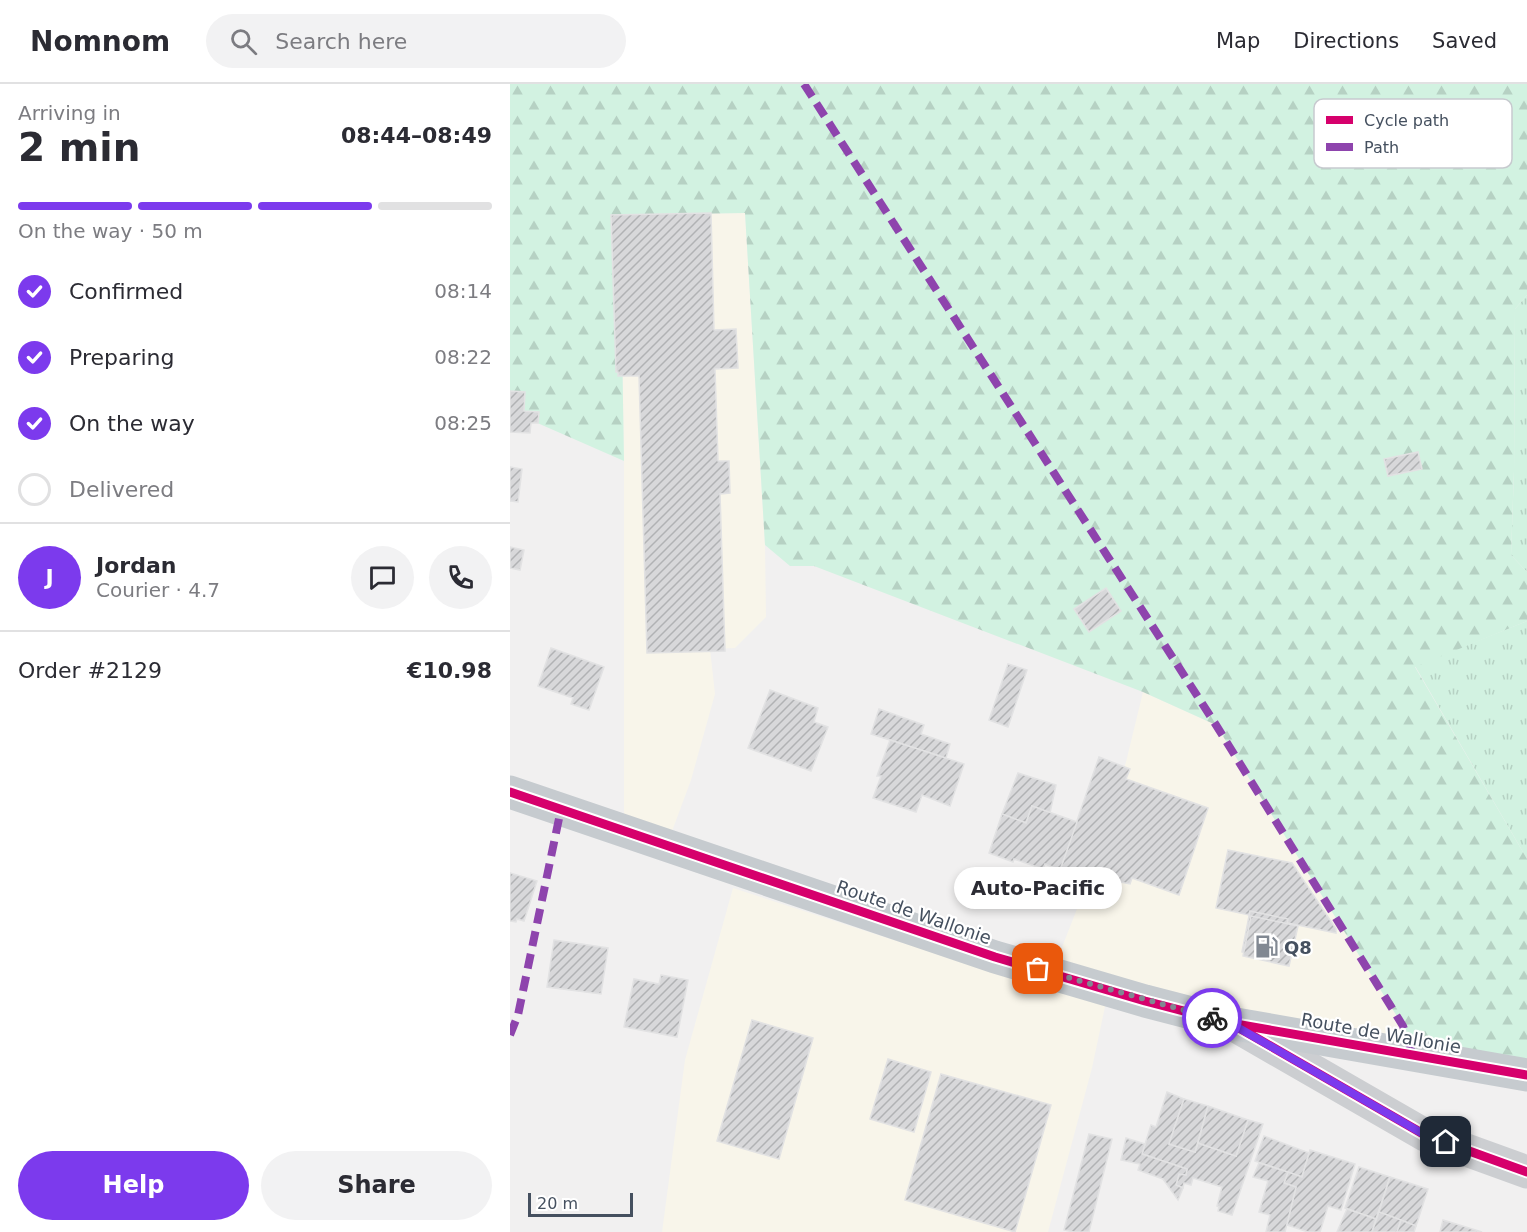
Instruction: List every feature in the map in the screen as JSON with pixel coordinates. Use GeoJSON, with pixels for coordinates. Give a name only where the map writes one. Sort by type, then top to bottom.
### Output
{"type":"FeatureCollection","features":[{"type":"Feature","properties":{"kind":"main road","name":"Route de Wallonie"},"geometry":{"type":"LineString","coordinates":[[510,792],[995,957],[1145,1001],[1230,1023],[1527,1075]]}},
{"type":"Feature","properties":{"kind":"street"},"geometry":{"type":"LineString","coordinates":[[1230,1023],[1425,1135],[1527,1172]]}},
{"type":"Feature","properties":{"kind":"shaded area"},"geometry":{"type":"Polygon","coordinates":[[[745,213],[765,545],[766,617],[735,648],[710,649],[715,694],[691,780],[671,834],[624,819],[624,461],[620,215],[745,213]]]}},
{"type":"Feature","properties":{"kind":"shaded area"},"geometry":{"type":"Polygon","coordinates":[[[1143,692],[1216,725],[1403,1026],[1408,1041],[1222,1005],[1057,960],[1086,886],[1126,762],[1143,692]]]}},
{"type":"Feature","properties":{"kind":"shaded area"},"geometry":{"type":"Polygon","coordinates":[[[733,888],[906,944],[1106,1002],[1092,1068],[1048,1232],[662,1232],[685,1060],[733,888]]]}},
{"type":"Feature","properties":{"kind":"green space"},"geometry":{"type":"Polygon","coordinates":[[[510,84],[1527,84],[1527,295],[1515,309],[1511,555],[1527,572],[1527,621],[1415,667],[1527,859],[1527,1075],[1413,1056],[1403,1026],[1216,725],[1143,692],[814,566],[790,566],[765,545],[745,213],[620,215],[624,461],[510,411],[510,84]]]}},
{"type":"Feature","properties":{"kind":"green space"},"geometry":{"type":"Polygon","coordinates":[[[1527,295],[1527,572],[1511,555],[1515,309],[1527,295]]]}},
{"type":"Feature","properties":{"kind":"green space"},"geometry":{"type":"Polygon","coordinates":[[[1527,621],[1527,859],[1415,666],[1527,621]]]}},
{"type":"Feature","properties":{"kind":"building"},"geometry":{"type":"Polygon","coordinates":[[[711,213],[714,330],[736,329],[738,368],[715,369],[718,461],[729,461],[730,493],[720,494],[725,651],[647,653],[639,376],[618,376],[616,372],[611,215],[711,213]]]}},
{"type":"Feature","properties":{"kind":"building"},"geometry":{"type":"Polygon","coordinates":[[[510,391],[525,392],[524,411],[539,412],[538,423],[531,423],[530,433],[510,432],[510,391]]]}},
{"type":"Feature","properties":{"kind":"building"},"geometry":{"type":"Polygon","coordinates":[[[1418,452],[1422,469],[1388,476],[1384,459],[1418,452]]]}},
{"type":"Feature","properties":{"kind":"building"},"geometry":{"type":"Polygon","coordinates":[[[510,467],[522,469],[518,502],[510,501],[510,467]]]}},
{"type":"Feature","properties":{"kind":"building"},"geometry":{"type":"Polygon","coordinates":[[[510,547],[524,550],[520,570],[510,568],[510,547]]]}},
{"type":"Feature","properties":{"kind":"building"},"geometry":{"type":"Polygon","coordinates":[[[1106,588],[1121,611],[1089,632],[1074,609],[1106,588]]]}},
{"type":"Feature","properties":{"kind":"building"},"geometry":{"type":"Polygon","coordinates":[[[551,648],[604,667],[589,710],[571,704],[573,698],[538,686],[551,648]]]}},
{"type":"Feature","properties":{"kind":"building"},"geometry":{"type":"Polygon","coordinates":[[[1008,664],[1027,670],[1008,727],[989,720],[1008,664]]]}},
{"type":"Feature","properties":{"kind":"building"},"geometry":{"type":"Polygon","coordinates":[[[770,690],[818,708],[814,722],[828,727],[811,771],[748,748],[770,690]]]}},
{"type":"Feature","properties":{"kind":"building"},"geometry":{"type":"Polygon","coordinates":[[[879,709],[924,725],[921,734],[950,744],[946,758],[871,734],[879,709]]]}},
{"type":"Feature","properties":{"kind":"building"},"geometry":{"type":"Polygon","coordinates":[[[890,740],[964,764],[950,806],[922,795],[916,812],[873,798],[881,776],[877,776],[890,740]]]}},
{"type":"Feature","properties":{"kind":"building"},"geometry":{"type":"Polygon","coordinates":[[[1099,757],[1130,769],[1126,779],[1208,808],[1179,895],[1132,878],[1130,884],[1060,870],[1099,757]]]}},
{"type":"Feature","properties":{"kind":"building"},"geometry":{"type":"Polygon","coordinates":[[[1018,773],[1056,785],[1050,813],[1032,806],[1026,823],[1002,814],[1018,773]]]}},
{"type":"Feature","properties":{"kind":"building"},"geometry":{"type":"Polygon","coordinates":[[[1032,806],[1077,822],[1060,870],[1045,864],[1043,869],[1014,859],[1013,862],[989,853],[1002,814],[1026,823],[1032,806]]]}},
{"type":"Feature","properties":{"kind":"building"},"geometry":{"type":"Polygon","coordinates":[[[1228,850],[1292,863],[1336,929],[1336,933],[1216,908],[1228,850]]]}},
{"type":"Feature","properties":{"kind":"building"},"geometry":{"type":"Polygon","coordinates":[[[510,873],[537,881],[524,921],[517,919],[516,922],[510,921],[510,873]]]}},
{"type":"Feature","properties":{"kind":"building"},"geometry":{"type":"Polygon","coordinates":[[[1250,911],[1288,919],[1280,959],[1242,952],[1250,911]]]}},
{"type":"Feature","properties":{"kind":"building"},"geometry":{"type":"Polygon","coordinates":[[[1251,916],[1298,926],[1289,966],[1243,956],[1251,916]]]}},
{"type":"Feature","properties":{"kind":"building"},"geometry":{"type":"Polygon","coordinates":[[[554,940],[608,948],[601,994],[547,987],[554,940]]]}},
{"type":"Feature","properties":{"kind":"building"},"geometry":{"type":"Polygon","coordinates":[[[661,975],[688,980],[677,1037],[624,1027],[634,979],[659,984],[661,975]]]}},
{"type":"Feature","properties":{"kind":"building"},"geometry":{"type":"Polygon","coordinates":[[[752,1020],[813,1038],[779,1159],[717,1141],[752,1020]]]}},
{"type":"Feature","properties":{"kind":"building"},"geometry":{"type":"Polygon","coordinates":[[[888,1059],[931,1072],[914,1132],[870,1119],[888,1059]]]}},
{"type":"Feature","properties":{"kind":"building"},"geometry":{"type":"Polygon","coordinates":[[[941,1074],[1051,1105],[1015,1232],[905,1200],[941,1074]]]}},
{"type":"Feature","properties":{"kind":"building"},"geometry":{"type":"Polygon","coordinates":[[[1167,1092],[1184,1099],[1169,1144],[1195,1152],[1198,1143],[1236,1156],[1248,1120],[1263,1124],[1232,1215],[1218,1211],[1217,1206],[1222,1187],[1193,1178],[1191,1185],[1184,1183],[1183,1188],[1176,1185],[1179,1174],[1186,1175],[1187,1169],[1142,1154],[1151,1125],[1156,1127],[1167,1092]]]}},
{"type":"Feature","properties":{"kind":"building"},"geometry":{"type":"Polygon","coordinates":[[[1184,1099],[1208,1106],[1195,1152],[1169,1144],[1184,1099]]]}},
{"type":"Feature","properties":{"kind":"building"},"geometry":{"type":"Polygon","coordinates":[[[1208,1106],[1248,1120],[1236,1156],[1198,1143],[1208,1106]]]}},
{"type":"Feature","properties":{"kind":"building"},"geometry":{"type":"Polygon","coordinates":[[[1089,1134],[1112,1139],[1089,1232],[1064,1230],[1089,1134]]]}},
{"type":"Feature","properties":{"kind":"building"},"geometry":{"type":"Polygon","coordinates":[[[1264,1136],[1309,1153],[1302,1177],[1255,1161],[1264,1136]]]}},
{"type":"Feature","properties":{"kind":"building"},"geometry":{"type":"Polygon","coordinates":[[[1126,1138],[1145,1144],[1142,1154],[1187,1169],[1186,1175],[1179,1174],[1176,1185],[1183,1188],[1178,1200],[1163,1179],[1138,1170],[1140,1164],[1121,1160],[1126,1138]]]}},
{"type":"Feature","properties":{"kind":"building"},"geometry":{"type":"Polygon","coordinates":[[[1310,1150],[1355,1164],[1341,1210],[1328,1206],[1320,1232],[1308,1232],[1287,1225],[1296,1187],[1284,1183],[1288,1172],[1302,1177],[1310,1150]]]}},
{"type":"Feature","properties":{"kind":"building"},"geometry":{"type":"Polygon","coordinates":[[[1259,1163],[1288,1172],[1284,1183],[1296,1187],[1285,1232],[1266,1232],[1270,1215],[1259,1212],[1268,1181],[1253,1177],[1259,1163]]]}},
{"type":"Feature","properties":{"kind":"building"},"geometry":{"type":"Polygon","coordinates":[[[1359,1167],[1390,1177],[1376,1219],[1345,1208],[1359,1167]]]}},
{"type":"Feature","properties":{"kind":"building"},"geometry":{"type":"Polygon","coordinates":[[[1390,1177],[1428,1189],[1416,1226],[1379,1212],[1390,1177]]]}},
{"type":"Feature","properties":{"kind":"building"},"geometry":{"type":"Polygon","coordinates":[[[1347,1209],[1376,1219],[1372,1232],[1337,1232],[1347,1209]]]}},
{"type":"Feature","properties":{"kind":"building"},"geometry":{"type":"Polygon","coordinates":[[[1379,1212],[1401,1220],[1397,1232],[1372,1232],[1379,1212]]]}},
{"type":"Feature","properties":{"kind":"building"},"geometry":{"type":"Polygon","coordinates":[[[1401,1220],[1416,1226],[1414,1232],[1397,1232],[1401,1220]]]}},
{"type":"Feature","properties":{"kind":"building"},"geometry":{"type":"Polygon","coordinates":[[[1443,1220],[1482,1232],[1440,1232],[1443,1220]]]}},
{"type":"Feature","properties":{"kind":"marked path"},"geometry":{"type":"LineString","coordinates":[[804,84],[1216,725],[1403,1026],[1413,1056]]}},
{"type":"Feature","properties":{"kind":"marked path"},"geometry":{"type":"LineString","coordinates":[[510,1035],[518,1015],[561,809]]}},
{"type":"Feature","properties":{"kind":"cycle path"},"geometry":{"type":"LineString","coordinates":[[510,792],[995,957],[1145,1001],[1230,1023],[1527,1075]]}},
{"type":"Feature","properties":{"kind":"cycle path"},"geometry":{"type":"LineString","coordinates":[[1241,1029],[1425,1135],[1527,1172]]}},
{"type":"Feature","properties":{"kind":"way so far"},"geometry":{"type":"LineString","coordinates":[[1038,969],[1212,1018]]}},
{"type":"Feature","properties":{"kind":"place","name":"Q8"},"geometry":{"type":"Point","coordinates":[1266,947]}},
{"type":"Feature","properties":{"kind":"place","name":"Auto-Pacific"},"geometry":{"type":"Point","coordinates":[1038,969]}},
{"type":"Feature","properties":{"kind":"route"},"geometry":{"type":"LineString","coordinates":[[1212,1018],[1230,1023],[1425,1135],[1446,1142]]}}]}
